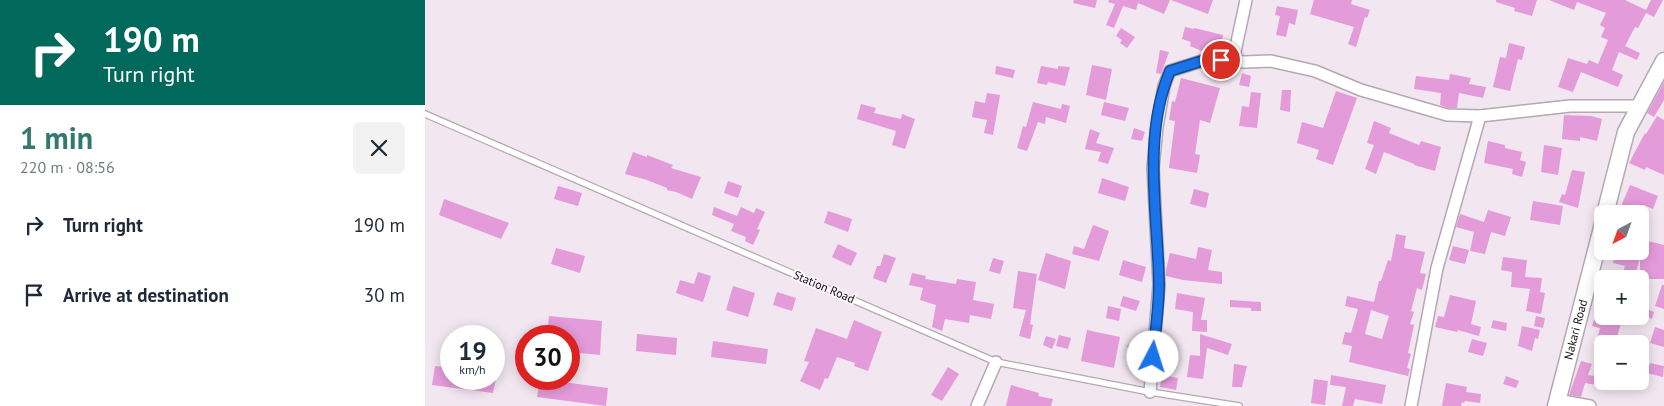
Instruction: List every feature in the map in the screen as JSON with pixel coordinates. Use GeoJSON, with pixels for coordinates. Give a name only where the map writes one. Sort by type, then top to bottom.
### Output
{"type":"FeatureCollection","features":[{"type":"Feature","properties":{"kind":"street"},"geometry":{"type":"LineString","coordinates":[[1233,61],[1246,0]]}},
{"type":"Feature","properties":{"kind":"street"},"geometry":{"type":"LineString","coordinates":[[1149,392],[1159,286],[1153,168],[1164,86],[1170,71],[1208,59],[1280,63],[1315,71],[1361,90],[1447,115],[1480,116],[1571,106],[1640,106]]}},
{"type":"Feature","properties":{"kind":"street"},"geometry":{"type":"LineString","coordinates":[[1607,205],[1626,132],[1664,61]]}},
{"type":"Feature","properties":{"kind":"street"},"geometry":{"type":"LineString","coordinates":[[1411,406],[1437,268],[1480,116]]}},
{"type":"Feature","properties":{"kind":"street","name":"Nakari Road"},"geometry":{"type":"LineString","coordinates":[[1556,403],[1594,258]]}},
{"type":"Feature","properties":{"kind":"street"},"geometry":{"type":"LineString","coordinates":[[977,406],[996,362]]}},
{"type":"Feature","properties":{"kind":"street"},"geometry":{"type":"LineString","coordinates":[[1556,403],[1591,406]]}},
{"type":"Feature","properties":{"kind":"lane","name":"Station Road"},"geometry":{"type":"LineString","coordinates":[[425,114],[996,362],[1149,392],[1239,406]]}},
{"type":"Feature","properties":{"kind":"building"},"geometry":{"type":"Polygon","coordinates":[[[1074,0],[1097,0],[1095,8],[1073,3],[1074,0]]]}},
{"type":"Feature","properties":{"kind":"building"},"geometry":{"type":"Polygon","coordinates":[[[1109,0],[1170,0],[1164,14],[1138,3],[1136,10],[1123,6],[1114,28],[1106,25],[1115,4],[1108,2],[1109,0]]]}},
{"type":"Feature","properties":{"kind":"building"},"geometry":{"type":"Polygon","coordinates":[[[1171,0],[1213,0],[1208,14],[1171,0]]]}},
{"type":"Feature","properties":{"kind":"building"},"geometry":{"type":"Polygon","coordinates":[[[1314,0],[1352,0],[1351,4],[1370,10],[1367,18],[1365,17],[1356,47],[1348,44],[1354,27],[1310,14],[1314,0]]]}},
{"type":"Feature","properties":{"kind":"building"},"geometry":{"type":"Polygon","coordinates":[[[1496,0],[1537,0],[1532,16],[1514,11],[1515,8],[1496,2],[1496,0]]]}},
{"type":"Feature","properties":{"kind":"building"},"geometry":{"type":"Polygon","coordinates":[[[1549,0],[1625,0],[1646,10],[1651,0],[1663,0],[1654,17],[1646,13],[1638,28],[1635,27],[1625,46],[1640,53],[1637,60],[1619,52],[1612,70],[1623,75],[1618,87],[1581,72],[1573,92],[1558,87],[1568,58],[1587,64],[1589,60],[1598,64],[1608,40],[1601,37],[1605,28],[1600,25],[1606,13],[1577,2],[1574,10],[1549,0]]]}},
{"type":"Feature","properties":{"kind":"building"},"geometry":{"type":"Polygon","coordinates":[[[1277,6],[1298,10],[1295,25],[1289,23],[1286,37],[1276,35],[1280,16],[1275,15],[1277,6]]]}},
{"type":"Feature","properties":{"kind":"building"},"geometry":{"type":"Polygon","coordinates":[[[1185,27],[1223,35],[1220,52],[1202,51],[1190,46],[1191,42],[1182,39],[1185,27]]]}},
{"type":"Feature","properties":{"kind":"building"},"geometry":{"type":"Polygon","coordinates":[[[1121,28],[1135,37],[1127,48],[1120,43],[1122,40],[1116,36],[1121,28]]]}},
{"type":"Feature","properties":{"kind":"building"},"geometry":{"type":"Polygon","coordinates":[[[1509,43],[1525,47],[1522,60],[1518,59],[1510,91],[1493,87],[1500,57],[1506,58],[1509,43]]]}},
{"type":"Feature","properties":{"kind":"building"},"geometry":{"type":"Polygon","coordinates":[[[1160,50],[1169,52],[1161,74],[1156,73],[1160,50]]]}},
{"type":"Feature","properties":{"kind":"building"},"geometry":{"type":"Polygon","coordinates":[[[1092,65],[1112,69],[1106,100],[1086,95],[1092,65]]]}},
{"type":"Feature","properties":{"kind":"building"},"geometry":{"type":"Polygon","coordinates":[[[996,66],[1015,70],[1013,78],[995,74],[996,66]]]}},
{"type":"Feature","properties":{"kind":"building"},"geometry":{"type":"Polygon","coordinates":[[[1041,66],[1058,69],[1058,66],[1070,67],[1065,86],[1048,82],[1047,85],[1037,83],[1041,66]]]}},
{"type":"Feature","properties":{"kind":"building"},"geometry":{"type":"Polygon","coordinates":[[[1242,73],[1251,76],[1249,87],[1239,85],[1242,73]]]}},
{"type":"Feature","properties":{"kind":"building"},"geometry":{"type":"Polygon","coordinates":[[[1450,74],[1471,78],[1469,84],[1486,87],[1483,98],[1459,93],[1457,108],[1448,108],[1440,105],[1441,93],[1414,89],[1416,76],[1449,80],[1450,74]]]}},
{"type":"Feature","properties":{"kind":"building"},"geometry":{"type":"Polygon","coordinates":[[[1181,78],[1220,88],[1210,123],[1200,120],[1195,154],[1200,155],[1197,173],[1169,168],[1175,121],[1169,120],[1172,101],[1175,102],[1181,78]]]}},
{"type":"Feature","properties":{"kind":"building"},"geometry":{"type":"Polygon","coordinates":[[[1664,82],[1664,100],[1654,117],[1647,113],[1664,82]]]}},
{"type":"Feature","properties":{"kind":"building"},"geometry":{"type":"Polygon","coordinates":[[[1282,90],[1291,90],[1290,112],[1280,110],[1282,90]]]}},
{"type":"Feature","properties":{"kind":"building"},"geometry":{"type":"Polygon","coordinates":[[[1336,91],[1357,98],[1333,165],[1316,159],[1319,150],[1297,143],[1302,122],[1323,128],[1336,91]]]}},
{"type":"Feature","properties":{"kind":"building"},"geometry":{"type":"Polygon","coordinates":[[[1251,92],[1261,93],[1257,128],[1239,126],[1242,106],[1249,107],[1251,92]]]}},
{"type":"Feature","properties":{"kind":"building"},"geometry":{"type":"Polygon","coordinates":[[[987,93],[1000,95],[993,135],[984,133],[987,120],[972,117],[975,101],[985,103],[987,93]]]}},
{"type":"Feature","properties":{"kind":"building"},"geometry":{"type":"Polygon","coordinates":[[[1033,102],[1061,109],[1062,104],[1070,106],[1066,123],[1046,117],[1045,124],[1038,122],[1027,151],[1017,148],[1023,126],[1026,127],[1033,102]]]}},
{"type":"Feature","properties":{"kind":"building"},"geometry":{"type":"Polygon","coordinates":[[[1104,102],[1129,108],[1125,121],[1101,115],[1104,102]]]}},
{"type":"Feature","properties":{"kind":"building"},"geometry":{"type":"Polygon","coordinates":[[[861,104],[876,108],[874,113],[901,119],[902,114],[915,119],[905,149],[892,145],[896,131],[857,119],[861,104]]]}},
{"type":"Feature","properties":{"kind":"building"},"geometry":{"type":"Polygon","coordinates":[[[1564,115],[1591,116],[1602,119],[1597,141],[1580,137],[1580,141],[1562,139],[1564,115]]]}},
{"type":"Feature","properties":{"kind":"building"},"geometry":{"type":"Polygon","coordinates":[[[1657,116],[1664,120],[1664,175],[1646,167],[1645,170],[1629,163],[1645,133],[1657,116]]]}},
{"type":"Feature","properties":{"kind":"building"},"geometry":{"type":"Polygon","coordinates":[[[1374,121],[1391,128],[1389,133],[1419,145],[1421,141],[1441,147],[1435,171],[1414,165],[1384,152],[1376,174],[1365,169],[1374,145],[1367,143],[1374,121]]]}},
{"type":"Feature","properties":{"kind":"building"},"geometry":{"type":"Polygon","coordinates":[[[1134,128],[1145,132],[1142,141],[1131,139],[1134,128]]]}},
{"type":"Feature","properties":{"kind":"building"},"geometry":{"type":"Polygon","coordinates":[[[1090,129],[1100,133],[1096,143],[1114,148],[1108,164],[1098,161],[1101,152],[1085,149],[1090,129]]]}},
{"type":"Feature","properties":{"kind":"building"},"geometry":{"type":"Polygon","coordinates":[[[1488,141],[1522,152],[1520,160],[1526,162],[1522,177],[1512,174],[1513,169],[1484,163],[1488,141]]]}},
{"type":"Feature","properties":{"kind":"building"},"geometry":{"type":"Polygon","coordinates":[[[1544,145],[1562,148],[1558,175],[1541,172],[1544,145]]]}},
{"type":"Feature","properties":{"kind":"building"},"geometry":{"type":"Polygon","coordinates":[[[633,152],[647,157],[647,155],[673,165],[671,168],[701,177],[692,199],[647,180],[625,174],[633,152]]]}},
{"type":"Feature","properties":{"kind":"building"},"geometry":{"type":"Polygon","coordinates":[[[1572,170],[1585,172],[1578,208],[1559,202],[1562,194],[1565,195],[1572,170]]]}},
{"type":"Feature","properties":{"kind":"building"},"geometry":{"type":"Polygon","coordinates":[[[1102,178],[1129,187],[1125,201],[1098,193],[1102,178]]]}},
{"type":"Feature","properties":{"kind":"building"},"geometry":{"type":"Polygon","coordinates":[[[728,181],[742,186],[738,198],[724,193],[728,181]]]}},
{"type":"Feature","properties":{"kind":"building"},"geometry":{"type":"Polygon","coordinates":[[[1630,185],[1658,196],[1653,209],[1649,207],[1649,205],[1622,205],[1630,185]]]}},
{"type":"Feature","properties":{"kind":"building"},"geometry":{"type":"Polygon","coordinates":[[[558,186],[582,193],[578,206],[554,199],[558,186]]]}},
{"type":"Feature","properties":{"kind":"building"},"geometry":{"type":"Polygon","coordinates":[[[1194,189],[1209,193],[1206,208],[1190,204],[1194,189]]]}},
{"type":"Feature","properties":{"kind":"building"},"geometry":{"type":"Polygon","coordinates":[[[444,199],[509,223],[501,239],[439,215],[444,199]]]}},
{"type":"Feature","properties":{"kind":"building"},"geometry":{"type":"Polygon","coordinates":[[[1533,201],[1563,206],[1560,225],[1530,220],[1533,201]]]}},
{"type":"Feature","properties":{"kind":"building"},"geometry":{"type":"Polygon","coordinates":[[[714,207],[737,216],[741,207],[754,213],[756,208],[765,212],[757,229],[760,230],[753,245],[745,241],[746,237],[731,231],[734,224],[712,215],[714,207]]]}},
{"type":"Feature","properties":{"kind":"building"},"geometry":{"type":"Polygon","coordinates":[[[1488,210],[1511,217],[1505,236],[1491,232],[1485,254],[1470,251],[1474,232],[1456,227],[1460,214],[1484,222],[1488,210]]]}},
{"type":"Feature","properties":{"kind":"building"},"geometry":{"type":"Polygon","coordinates":[[[828,211],[852,219],[848,232],[824,223],[828,211]]]}},
{"type":"Feature","properties":{"kind":"building"},"geometry":{"type":"Polygon","coordinates":[[[1093,225],[1109,231],[1099,261],[1072,254],[1074,246],[1084,249],[1093,225]]]}},
{"type":"Feature","properties":{"kind":"building"},"geometry":{"type":"Polygon","coordinates":[[[1396,234],[1406,236],[1404,248],[1425,252],[1420,273],[1426,274],[1422,290],[1417,288],[1411,311],[1414,312],[1410,324],[1414,325],[1408,353],[1411,354],[1407,368],[1410,369],[1408,376],[1349,362],[1352,346],[1342,344],[1345,332],[1351,333],[1358,309],[1345,306],[1347,296],[1374,302],[1379,281],[1381,281],[1388,260],[1391,261],[1396,234]],[[1371,310],[1365,334],[1382,339],[1389,316],[1371,310]]]}},
{"type":"Feature","properties":{"kind":"building"},"geometry":{"type":"Polygon","coordinates":[[[1649,241],[1664,245],[1664,279],[1649,279],[1649,270],[1640,270],[1640,260],[1649,260],[1649,241]]]}},
{"type":"Feature","properties":{"kind":"building"},"geometry":{"type":"Polygon","coordinates":[[[838,244],[857,253],[851,266],[832,257],[838,244]]]}},
{"type":"Feature","properties":{"kind":"building"},"geometry":{"type":"Polygon","coordinates":[[[1453,246],[1469,250],[1465,264],[1449,260],[1453,246]]]}},
{"type":"Feature","properties":{"kind":"building"},"geometry":{"type":"Polygon","coordinates":[[[1198,247],[1212,250],[1208,270],[1222,272],[1222,284],[1183,280],[1166,276],[1170,253],[1196,259],[1198,247]]]}},
{"type":"Feature","properties":{"kind":"building"},"geometry":{"type":"Polygon","coordinates":[[[556,248],[585,256],[580,273],[551,264],[556,248]]]}},
{"type":"Feature","properties":{"kind":"building"},"geometry":{"type":"Polygon","coordinates":[[[1046,253],[1071,261],[1065,289],[1038,280],[1046,253]]]}},
{"type":"Feature","properties":{"kind":"building"},"geometry":{"type":"Polygon","coordinates":[[[884,254],[896,258],[886,283],[873,278],[884,254]]]}},
{"type":"Feature","properties":{"kind":"building"},"geometry":{"type":"Polygon","coordinates":[[[1503,257],[1527,260],[1525,277],[1542,278],[1540,292],[1545,293],[1541,314],[1526,311],[1530,289],[1511,287],[1512,272],[1501,270],[1503,257]]]}},
{"type":"Feature","properties":{"kind":"building"},"geometry":{"type":"Polygon","coordinates":[[[993,258],[1004,261],[1000,274],[989,271],[993,258]]]}},
{"type":"Feature","properties":{"kind":"building"},"geometry":{"type":"Polygon","coordinates":[[[1123,260],[1146,267],[1142,282],[1119,275],[1123,260]]]}},
{"type":"Feature","properties":{"kind":"building"},"geometry":{"type":"Polygon","coordinates":[[[1614,260],[1639,260],[1637,270],[1624,270],[1625,266],[1613,263],[1614,260]]]}},
{"type":"Feature","properties":{"kind":"building"},"geometry":{"type":"Polygon","coordinates":[[[1018,271],[1037,274],[1030,324],[1033,325],[1030,339],[1019,336],[1026,310],[1013,308],[1018,271]]]}},
{"type":"Feature","properties":{"kind":"building"},"geometry":{"type":"Polygon","coordinates":[[[698,272],[711,276],[703,302],[676,293],[680,280],[694,284],[698,272]]]}},
{"type":"Feature","properties":{"kind":"building"},"geometry":{"type":"Polygon","coordinates":[[[912,273],[926,276],[925,279],[956,284],[957,279],[976,282],[973,300],[994,304],[991,319],[970,315],[969,323],[945,319],[942,331],[932,327],[936,305],[920,300],[923,288],[909,285],[912,273]]]}},
{"type":"Feature","properties":{"kind":"building"},"geometry":{"type":"Polygon","coordinates":[[[1662,285],[1664,285],[1664,309],[1655,306],[1662,285]]]}},
{"type":"Feature","properties":{"kind":"building"},"geometry":{"type":"Polygon","coordinates":[[[733,286],[755,293],[748,317],[726,310],[733,286]]]}},
{"type":"Feature","properties":{"kind":"building"},"geometry":{"type":"Polygon","coordinates":[[[777,292],[796,298],[792,311],[773,305],[777,292]]]}},
{"type":"Feature","properties":{"kind":"building"},"geometry":{"type":"Polygon","coordinates":[[[1177,293],[1205,298],[1201,320],[1207,320],[1207,332],[1192,331],[1193,312],[1175,309],[1177,293]]]}},
{"type":"Feature","properties":{"kind":"building"},"geometry":{"type":"Polygon","coordinates":[[[1450,295],[1476,301],[1471,324],[1481,327],[1479,336],[1458,330],[1457,332],[1435,327],[1438,316],[1444,317],[1450,295]]]}},
{"type":"Feature","properties":{"kind":"building"},"geometry":{"type":"Polygon","coordinates":[[[1123,296],[1140,301],[1136,311],[1120,306],[1123,296]]]}},
{"type":"Feature","properties":{"kind":"building"},"geometry":{"type":"Polygon","coordinates":[[[1230,300],[1261,302],[1261,311],[1251,311],[1251,308],[1230,307],[1230,300]]]}},
{"type":"Feature","properties":{"kind":"building"},"geometry":{"type":"Polygon","coordinates":[[[1108,306],[1121,309],[1119,321],[1106,318],[1108,306]]]}},
{"type":"Feature","properties":{"kind":"building"},"geometry":{"type":"Polygon","coordinates":[[[1649,310],[1654,312],[1652,319],[1649,318],[1649,310]]]}},
{"type":"Feature","properties":{"kind":"building"},"geometry":{"type":"Polygon","coordinates":[[[549,316],[602,321],[600,355],[580,353],[580,325],[548,325],[549,316]]]}},
{"type":"Feature","properties":{"kind":"building"},"geometry":{"type":"Polygon","coordinates":[[[1536,316],[1545,318],[1543,328],[1534,326],[1536,316]]]}},
{"type":"Feature","properties":{"kind":"building"},"geometry":{"type":"Polygon","coordinates":[[[1594,319],[1594,325],[1620,325],[1618,335],[1598,335],[1600,328],[1592,326],[1594,319]]]}},
{"type":"Feature","properties":{"kind":"building"},"geometry":{"type":"Polygon","coordinates":[[[854,320],[882,332],[868,371],[854,366],[855,363],[837,357],[828,379],[825,378],[820,390],[800,381],[809,362],[804,361],[816,328],[847,339],[854,320]]]}},
{"type":"Feature","properties":{"kind":"building"},"geometry":{"type":"Polygon","coordinates":[[[1493,320],[1507,323],[1506,331],[1491,328],[1493,320]]]}},
{"type":"Feature","properties":{"kind":"building"},"geometry":{"type":"Polygon","coordinates":[[[1522,326],[1540,330],[1538,339],[1535,338],[1532,351],[1518,346],[1522,326]]]}},
{"type":"Feature","properties":{"kind":"building"},"geometry":{"type":"Polygon","coordinates":[[[1655,327],[1664,330],[1664,347],[1650,343],[1655,327]]]}},
{"type":"Feature","properties":{"kind":"building"},"geometry":{"type":"Polygon","coordinates":[[[1087,330],[1120,337],[1114,368],[1081,361],[1087,330]]]}},
{"type":"Feature","properties":{"kind":"building"},"geometry":{"type":"Polygon","coordinates":[[[637,334],[677,338],[676,355],[636,351],[637,334]]]}},
{"type":"Feature","properties":{"kind":"building"},"geometry":{"type":"Polygon","coordinates":[[[1200,334],[1232,344],[1228,355],[1207,348],[1203,379],[1187,377],[1190,355],[1200,356],[1200,334]]]}},
{"type":"Feature","properties":{"kind":"building"},"geometry":{"type":"Polygon","coordinates":[[[1059,335],[1071,338],[1068,349],[1056,346],[1059,335]]]}},
{"type":"Feature","properties":{"kind":"building"},"geometry":{"type":"Polygon","coordinates":[[[1046,336],[1056,339],[1052,349],[1043,345],[1046,336]]]}},
{"type":"Feature","properties":{"kind":"building"},"geometry":{"type":"Polygon","coordinates":[[[1472,339],[1487,343],[1483,356],[1468,352],[1472,339]]]}},
{"type":"Feature","properties":{"kind":"building"},"geometry":{"type":"Polygon","coordinates":[[[713,341],[768,349],[766,364],[711,357],[713,341]]]}},
{"type":"Feature","properties":{"kind":"building"},"geometry":{"type":"Polygon","coordinates":[[[1141,344],[1142,353],[1129,354],[1127,345],[1141,344]]]}},
{"type":"Feature","properties":{"kind":"building"},"geometry":{"type":"Polygon","coordinates":[[[1581,361],[1592,364],[1588,375],[1594,376],[1594,384],[1585,383],[1581,397],[1569,395],[1581,361]]]}},
{"type":"Feature","properties":{"kind":"building"},"geometry":{"type":"Polygon","coordinates":[[[1650,363],[1664,366],[1663,377],[1649,374],[1650,363]]]}},
{"type":"Feature","properties":{"kind":"building"},"geometry":{"type":"Polygon","coordinates":[[[1234,364],[1247,366],[1242,387],[1232,387],[1234,364]]]}},
{"type":"Feature","properties":{"kind":"building"},"geometry":{"type":"Polygon","coordinates":[[[435,366],[440,367],[440,386],[432,385],[435,366]]]}},
{"type":"Feature","properties":{"kind":"building"},"geometry":{"type":"Polygon","coordinates":[[[948,367],[959,374],[942,401],[931,395],[948,367]]]}},
{"type":"Feature","properties":{"kind":"building"},"geometry":{"type":"Polygon","coordinates":[[[1162,375],[1178,378],[1176,390],[1160,387],[1162,375]]]}},
{"type":"Feature","properties":{"kind":"building"},"geometry":{"type":"Polygon","coordinates":[[[1331,375],[1386,385],[1382,404],[1355,399],[1353,406],[1342,406],[1346,387],[1330,385],[1331,375]]]}},
{"type":"Feature","properties":{"kind":"building"},"geometry":{"type":"Polygon","coordinates":[[[1506,376],[1519,381],[1516,388],[1503,384],[1506,376]]]}},
{"type":"Feature","properties":{"kind":"building"},"geometry":{"type":"Polygon","coordinates":[[[1314,379],[1328,381],[1325,405],[1311,403],[1314,379]]]}},
{"type":"Feature","properties":{"kind":"building"},"geometry":{"type":"Polygon","coordinates":[[[1446,383],[1467,387],[1466,392],[1481,394],[1480,403],[1465,401],[1464,403],[1462,402],[1461,406],[1442,406],[1446,383]]]}},
{"type":"Feature","properties":{"kind":"building"},"geometry":{"type":"Polygon","coordinates":[[[580,384],[608,388],[606,406],[537,397],[538,390],[580,390],[580,384]]]}},
{"type":"Feature","properties":{"kind":"building"},"geometry":{"type":"Polygon","coordinates":[[[1011,385],[1039,393],[1038,396],[1053,399],[1051,406],[1006,406],[1011,385]]]}},
{"type":"Feature","properties":{"kind":"building"},"geometry":{"type":"Polygon","coordinates":[[[470,390],[494,390],[493,393],[470,390]]]}},
{"type":"Feature","properties":{"kind":"route"},"geometry":{"type":"LineString","coordinates":[[1153,357],[1159,286],[1153,168],[1164,86],[1170,71],[1208,59],[1221,60]]}}]}
